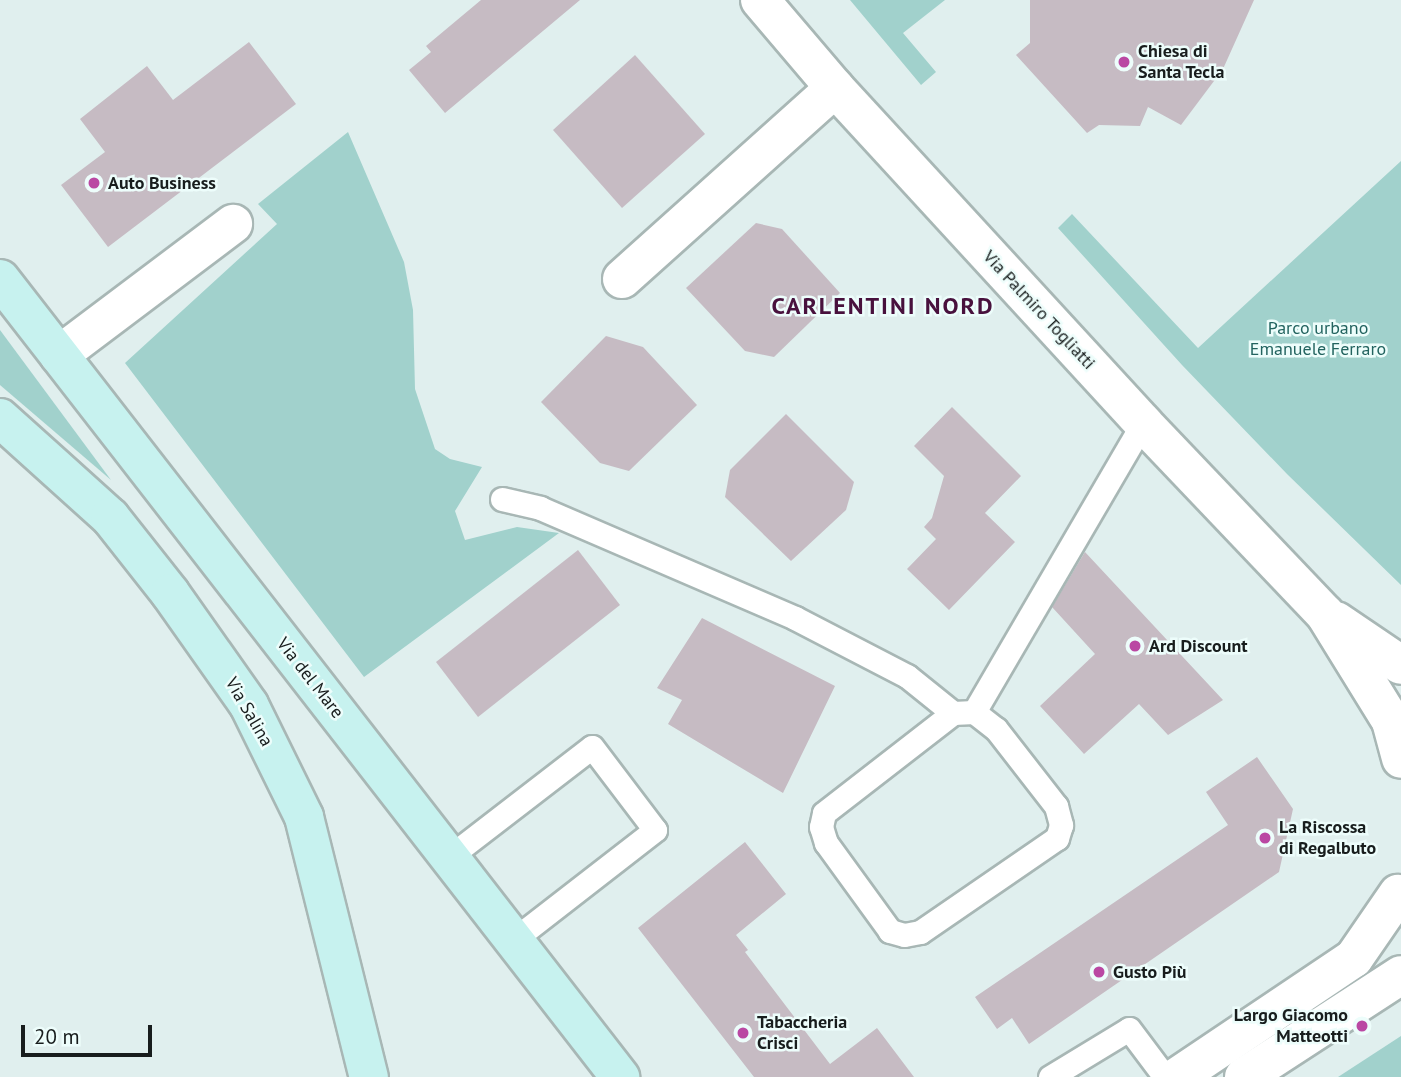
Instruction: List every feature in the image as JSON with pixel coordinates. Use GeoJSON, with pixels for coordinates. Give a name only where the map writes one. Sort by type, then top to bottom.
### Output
{"type":"FeatureCollection","features":[{"type":"Feature","properties":{"kind":"main road","name":"Via del Mare"},"geometry":{"type":"LineString","coordinates":[[0,279],[620,1077]]}},
{"type":"Feature","properties":{"kind":"main road","name":"Via Salina"},"geometry":{"type":"LineString","coordinates":[[0,418],[110,517],[170,593],[249,705],[304,817],[369,1077]]}},
{"type":"Feature","properties":{"kind":"street","name":"Via Palmiro Togliatti"},"geometry":{"type":"LineString","coordinates":[[760,0],[835,88],[1143,423],[1325,614]]}},
{"type":"Feature","properties":{"kind":"street"},"geometry":{"type":"LineString","coordinates":[[622,279],[835,88]]}},
{"type":"Feature","properties":{"kind":"street"},"geometry":{"type":"LineString","coordinates":[[59,355],[233,224]]}},
{"type":"Feature","properties":{"kind":"street"},"geometry":{"type":"LineString","coordinates":[[1325,614],[1401,665]]}},
{"type":"Feature","properties":{"kind":"street"},"geometry":{"type":"LineString","coordinates":[[1325,614],[1391,721],[1401,759]]}},
{"type":"Feature","properties":{"kind":"street"},"geometry":{"type":"LineString","coordinates":[[1177,1077],[1354,958],[1400,889]]}},
{"type":"Feature","properties":{"kind":"street"},"geometry":{"type":"LineString","coordinates":[[1244,1077],[1401,975]]}},
{"type":"Feature","properties":{"kind":"lane"},"geometry":{"type":"LineString","coordinates":[[502,499],[540,508],[794,618],[907,676],[963,713],[996,729],[1056,806],[1061,825],[1057,838],[920,932],[904,935],[890,931],[826,844],[821,827],[824,813],[963,713],[1143,423]]}},
{"type":"Feature","properties":{"kind":"lane"},"geometry":{"type":"LineString","coordinates":[[449,857],[592,747],[655,830],[513,940]]}},
{"type":"Feature","properties":{"kind":"lane"},"geometry":{"type":"LineString","coordinates":[[1050,1077],[1129,1029],[1165,1077]]}},
{"type":"Feature","properties":{"kind":"green space"},"geometry":{"type":"Polygon","coordinates":[[[850,0],[945,0],[903,33],[936,72],[921,85],[850,0]]]}},
{"type":"Feature","properties":{"kind":"green space"},"geometry":{"type":"Polygon","coordinates":[[[348,132],[404,262],[413,310],[415,389],[435,449],[450,459],[482,467],[455,511],[465,540],[517,527],[559,533],[364,677],[125,363],[277,224],[258,204],[348,132]]]}},
{"type":"Feature","properties":{"kind":"green space","name":"Parco urbano Emanuele Ferraro"},"geometry":{"type":"Polygon","coordinates":[[[1401,161],[1401,585],[1287,474],[1182,365],[1058,228],[1072,214],[1198,348],[1401,161]]]}},
{"type":"Feature","properties":{"kind":"green space"},"geometry":{"type":"Polygon","coordinates":[[[0,330],[111,480],[0,385],[0,330]]]}},
{"type":"Feature","properties":{"kind":"green space"},"geometry":{"type":"Polygon","coordinates":[[[1401,1036],[1401,1077],[1338,1077],[1401,1036]]]}},
{"type":"Feature","properties":{"kind":"building"},"geometry":{"type":"Polygon","coordinates":[[[481,0],[580,0],[445,113],[409,70],[431,52],[426,46],[481,0]]]}},
{"type":"Feature","properties":{"kind":"building","name":"Chiesa di Santa Tecla"},"geometry":{"type":"Polygon","coordinates":[[[1030,0],[1254,0],[1223,69],[1181,125],[1148,107],[1140,126],[1099,125],[1087,133],[1016,55],[1030,43],[1030,0]]]}},
{"type":"Feature","properties":{"kind":"building"},"geometry":{"type":"Polygon","coordinates":[[[249,42],[296,104],[108,247],[61,185],[105,152],[80,119],[147,66],[173,100],[249,42]]]}},
{"type":"Feature","properties":{"kind":"building"},"geometry":{"type":"Polygon","coordinates":[[[635,55],[705,134],[622,208],[553,130],[635,55]]]}},
{"type":"Feature","properties":{"kind":"building"},"geometry":{"type":"Polygon","coordinates":[[[756,223],[782,229],[840,293],[774,357],[745,351],[686,288],[756,223]]]}},
{"type":"Feature","properties":{"kind":"building"},"geometry":{"type":"Polygon","coordinates":[[[606,336],[643,347],[697,405],[629,471],[600,463],[541,402],[606,336]]]}},
{"type":"Feature","properties":{"kind":"building"},"geometry":{"type":"Polygon","coordinates":[[[952,407],[1021,476],[985,513],[1015,542],[949,610],[907,569],[936,539],[924,527],[932,518],[944,476],[914,446],[952,407]]]}},
{"type":"Feature","properties":{"kind":"building"},"geometry":{"type":"Polygon","coordinates":[[[786,414],[854,482],[846,510],[791,561],[725,497],[730,470],[786,414]]]}},
{"type":"Feature","properties":{"kind":"building"},"geometry":{"type":"Polygon","coordinates":[[[578,550],[620,605],[478,717],[436,662],[578,550]]]}},
{"type":"Feature","properties":{"kind":"building"},"geometry":{"type":"Polygon","coordinates":[[[1085,552],[1223,700],[1168,735],[1139,704],[1084,754],[1040,706],[1095,654],[1052,607],[1085,552]]]}},
{"type":"Feature","properties":{"kind":"building"},"geometry":{"type":"Polygon","coordinates":[[[702,618],[835,686],[783,793],[668,724],[682,700],[657,688],[702,618]]]}},
{"type":"Feature","properties":{"kind":"building"},"geometry":{"type":"Polygon","coordinates":[[[1257,757],[1293,809],[1279,872],[1029,1044],[1012,1018],[997,1029],[975,997],[1228,825],[1206,792],[1257,757]]]}},
{"type":"Feature","properties":{"kind":"building"},"geometry":{"type":"Polygon","coordinates":[[[745,842],[786,894],[736,935],[748,950],[745,952],[830,1064],[877,1028],[914,1077],[754,1077],[638,928],[745,842]]]}},
{"type":"Feature","properties":{"kind":"place","name":"Chiesa di Santa Tecla"},"geometry":{"type":"Point","coordinates":[1124,62]}},
{"type":"Feature","properties":{"kind":"place","name":"Auto Business"},"geometry":{"type":"Point","coordinates":[94,183]}},
{"type":"Feature","properties":{"kind":"place","name":"Ard Discount"},"geometry":{"type":"Point","coordinates":[1135,646]}},
{"type":"Feature","properties":{"kind":"place","name":"La Riscossa di Regalbuto"},"geometry":{"type":"Point","coordinates":[1265,838]}},
{"type":"Feature","properties":{"kind":"place","name":"Gusto Più"},"geometry":{"type":"Point","coordinates":[1099,972]}},
{"type":"Feature","properties":{"kind":"place","name":"Largo Giacomo Matteotti"},"geometry":{"type":"Point","coordinates":[1362,1026]}},
{"type":"Feature","properties":{"kind":"place","name":"Tabaccheria Crisci"},"geometry":{"type":"Point","coordinates":[743,1033]}},
{"type":"Feature","properties":{"kind":"district","name":"CARLENTINI NORD"},"geometry":{"type":"Point","coordinates":[883,306]}}]}
